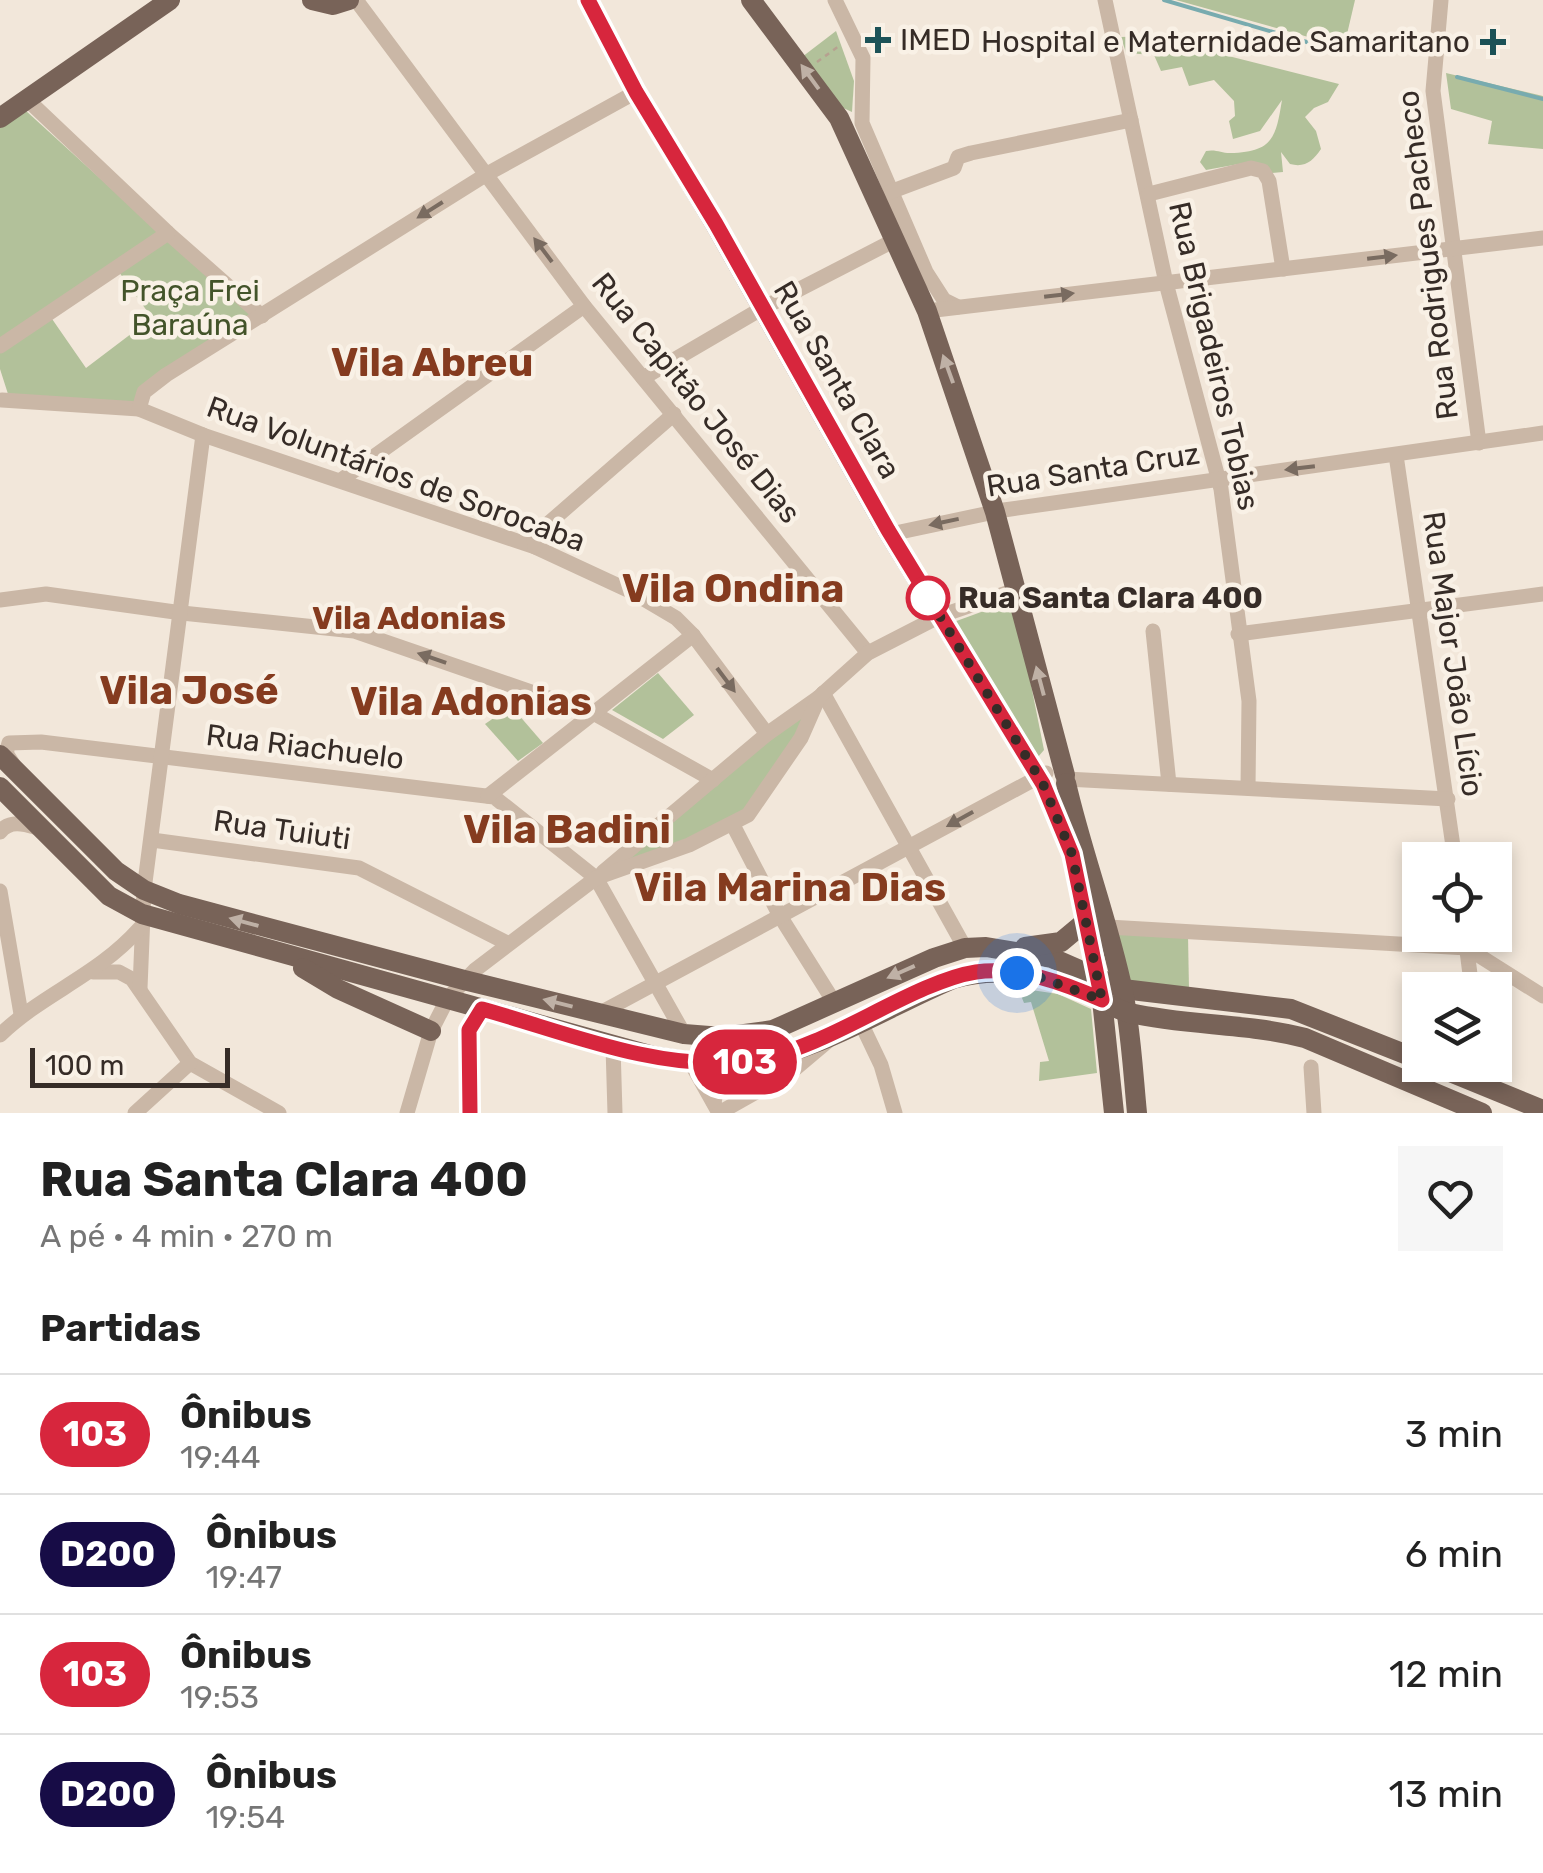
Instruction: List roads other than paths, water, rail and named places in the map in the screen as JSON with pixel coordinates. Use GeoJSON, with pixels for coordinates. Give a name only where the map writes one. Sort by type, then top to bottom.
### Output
{"type":"FeatureCollection","features":[{"type":"Feature","properties":{"kind":"main road"},"geometry":{"type":"LineString","coordinates":[[0,118],[170,0]]}},
{"type":"Feature","properties":{"kind":"main road"},"geometry":{"type":"LineString","coordinates":[[312,0],[333,5],[352,0]]}},
{"type":"Feature","properties":{"kind":"main road"},"geometry":{"type":"LineString","coordinates":[[752,0],[840,118],[893,240],[927,298],[1016,593],[1053,780],[1079,839],[1108,927],[1127,1013],[1137,1113]]}},
{"type":"Feature","properties":{"kind":"main road","name":"Rua Santa Clara"},"geometry":{"type":"LineString","coordinates":[[592,1],[636,92],[716,224],[892,538],[942,619],[1053,780],[1102,1000],[1114,1113]]}},
{"type":"Feature","properties":{"kind":"main road"},"geometry":{"type":"LineString","coordinates":[[8,761],[119,872],[144,890],[178,904],[684,1034],[760,1034],[964,948],[1009,950],[1052,958],[1123,989],[1291,1009],[1402,1053]]}},
{"type":"Feature","properties":{"kind":"main road"},"geometry":{"type":"LineString","coordinates":[[0,787],[141,922],[275,953],[614,1046],[691,1063],[733,1063],[777,1056],[938,985],[977,972],[1042,978],[1127,1013],[1278,1031],[1306,1038],[1482,1113]]}},
{"type":"Feature","properties":{"kind":"main road"},"geometry":{"type":"LineString","coordinates":[[1009,950],[1062,942],[1084,922]]}},
{"type":"Feature","properties":{"kind":"main road"},"geometry":{"type":"LineString","coordinates":[[275,953],[338,989],[431,1031]]}},
{"type":"Feature","properties":{"kind":"main road"},"geometry":{"type":"LineString","coordinates":[[1490,1082],[1543,1110]]}},
{"type":"Feature","properties":{"kind":"street","name":"Rua Capitão José Dias"},"geometry":{"type":"LineString","coordinates":[[352,0],[584,306],[868,653]]}},
{"type":"Feature","properties":{"kind":"street"},"geometry":{"type":"LineString","coordinates":[[835,0],[863,58],[862,124],[927,298]]}},
{"type":"Feature","properties":{"kind":"street","name":"Rua Brigadeiros Tobias"},"geometry":{"type":"LineString","coordinates":[[1105,0],[1166,283],[1218,479],[1248,701],[1248,788]]}},
{"type":"Feature","properties":{"kind":"street","name":"Rua Rodrigues Pacheco"},"geometry":{"type":"LineString","coordinates":[[1441,0],[1433,91],[1479,443]]}},
{"type":"Feature","properties":{"kind":"street"},"geometry":{"type":"LineString","coordinates":[[139,410],[144,392],[262,316],[486,174],[636,92]]}},
{"type":"Feature","properties":{"kind":"street"},"geometry":{"type":"LineString","coordinates":[[34,96],[32,104],[262,316]]}},
{"type":"Feature","properties":{"kind":"street"},"geometry":{"type":"LineString","coordinates":[[890,192],[954,168],[958,158],[971,152],[1131,120]]}},
{"type":"Feature","properties":{"kind":"street"},"geometry":{"type":"LineString","coordinates":[[1148,194],[1252,168],[1262,171],[1269,180],[1284,269]]}},
{"type":"Feature","properties":{"kind":"street"},"geometry":{"type":"LineString","coordinates":[[0,346],[168,233]]}},
{"type":"Feature","properties":{"kind":"street"},"geometry":{"type":"LineString","coordinates":[[927,298],[959,307],[1543,238]]}},
{"type":"Feature","properties":{"kind":"street"},"geometry":{"type":"LineString","coordinates":[[643,378],[761,309],[893,240]]}},
{"type":"Feature","properties":{"kind":"street"},"geometry":{"type":"LineString","coordinates":[[927,298],[959,307]]}},
{"type":"Feature","properties":{"kind":"street"},"geometry":{"type":"LineString","coordinates":[[341,480],[584,306]]}},
{"type":"Feature","properties":{"kind":"street","name":"Rua Voluntários de Sorocaba"},"geometry":{"type":"LineString","coordinates":[[1,397],[139,410],[535,546],[632,592],[676,618],[767,734]]}},
{"type":"Feature","properties":{"kind":"street"},"geometry":{"type":"LineString","coordinates":[[535,546],[534,536],[674,414]]}},
{"type":"Feature","properties":{"kind":"street","name":"Rua Santa Cruz"},"geometry":{"type":"LineString","coordinates":[[892,538],[900,532],[994,512],[1543,433]]}},
{"type":"Feature","properties":{"kind":"street"},"geometry":{"type":"LineString","coordinates":[[140,988],[144,890],[203,435]]}},
{"type":"Feature","properties":{"kind":"street","name":"Rua Major João Lício"},"geometry":{"type":"LineString","coordinates":[[1396,456],[1454,842]]}},
{"type":"Feature","properties":{"kind":"street"},"geometry":{"type":"LineString","coordinates":[[407,1113],[431,1031],[448,998],[464,980],[596,878],[767,734],[805,714],[868,653],[942,619],[1016,593]]}},
{"type":"Feature","properties":{"kind":"street"},"geometry":{"type":"LineString","coordinates":[[0,600],[46,594],[354,631],[595,714],[713,780]]}},
{"type":"Feature","properties":{"kind":"street"},"geometry":{"type":"LineString","coordinates":[[1238,634],[1543,594]]}},
{"type":"Feature","properties":{"kind":"street"},"geometry":{"type":"LineString","coordinates":[[1153,631],[1169,784]]}},
{"type":"Feature","properties":{"kind":"street"},"geometry":{"type":"LineString","coordinates":[[488,796],[693,635]]}},
{"type":"Feature","properties":{"kind":"street"},"geometry":{"type":"LineString","coordinates":[[821,695],[964,948]]}},
{"type":"Feature","properties":{"kind":"street"},"geometry":{"type":"LineString","coordinates":[[596,878],[690,845],[748,815],[801,738],[805,714]]}},
{"type":"Feature","properties":{"kind":"street","name":"Rua Riachuelo"},"geometry":{"type":"LineString","coordinates":[[8,761],[6,745],[11,741],[488,796],[497,798],[596,878]]}},
{"type":"Feature","properties":{"kind":"street"},"geometry":{"type":"LineString","coordinates":[[600,1013],[908,847],[1053,780],[1448,799]]}},
{"type":"Feature","properties":{"kind":"street"},"geometry":{"type":"LineString","coordinates":[[0,832],[16,823],[43,830]]}},
{"type":"Feature","properties":{"kind":"street"},"geometry":{"type":"LineString","coordinates":[[733,825],[780,916],[834,1002]]}},
{"type":"Feature","properties":{"kind":"street","name":"Rua Tuiuti"},"geometry":{"type":"LineString","coordinates":[[152,840],[359,868],[508,943]]}},
{"type":"Feature","properties":{"kind":"street"},"geometry":{"type":"LineString","coordinates":[[119,872],[134,873],[148,862]]}},
{"type":"Feature","properties":{"kind":"street"},"geometry":{"type":"LineString","coordinates":[[596,878],[684,1034]]}},
{"type":"Feature","properties":{"kind":"street"},"geometry":{"type":"LineString","coordinates":[[0,890],[21,1014]]}},
{"type":"Feature","properties":{"kind":"street"},"geometry":{"type":"LineString","coordinates":[[0,1034],[21,1014],[118,953],[141,922]]}},
{"type":"Feature","properties":{"kind":"street"},"geometry":{"type":"LineString","coordinates":[[1108,927],[1402,939]]}},
{"type":"Feature","properties":{"kind":"street"},"geometry":{"type":"LineString","coordinates":[[1480,952],[1543,996]]}},
{"type":"Feature","properties":{"kind":"street"},"geometry":{"type":"LineString","coordinates":[[93,972],[119,972],[140,988],[190,1063],[279,1113]]}},
{"type":"Feature","properties":{"kind":"street"},"geometry":{"type":"LineString","coordinates":[[470,1113],[469,1030],[482,1009]]}},
{"type":"Feature","properties":{"kind":"street"},"geometry":{"type":"LineString","coordinates":[[717,1110],[790,1072],[851,1026],[881,1066],[894,1113]]}},
{"type":"Feature","properties":{"kind":"street"},"geometry":{"type":"LineString","coordinates":[[614,1046],[615,1113]]}},
{"type":"Feature","properties":{"kind":"street"},"geometry":{"type":"LineString","coordinates":[[135,1113],[190,1063]]}},
{"type":"Feature","properties":{"kind":"street"},"geometry":{"type":"LineString","coordinates":[[691,1063],[717,1110]]}},
{"type":"Feature","properties":{"kind":"street"},"geometry":{"type":"LineString","coordinates":[[717,1110],[719,1074],[733,1063]]}},
{"type":"Feature","properties":{"kind":"street"},"geometry":{"type":"LineString","coordinates":[[1311,1067],[1314,1113]]}},
{"type":"Feature","properties":{"kind":"waterway"},"geometry":{"type":"LineString","coordinates":[[1164,0],[1317,45]]}},
{"type":"Feature","properties":{"kind":"waterway"},"geometry":{"type":"LineString","coordinates":[[1457,77],[1543,99]]}},
{"type":"Feature","properties":{"kind":"place","name":"IMED"},"geometry":{"type":"Point","coordinates":[878,40]}},
{"type":"Feature","properties":{"kind":"place","name":"Hospital e Maternidade Samaritano"},"geometry":{"type":"Point","coordinates":[1493,42]}},
{"type":"Feature","properties":{"kind":"place","name":"Rua Santa Clara 400"},"geometry":{"type":"Point","coordinates":[928,598]}},
{"type":"Feature","properties":{"kind":"district","name":"Vila Abreu"},"geometry":{"type":"Point","coordinates":[432,362]}},
{"type":"Feature","properties":{"kind":"district","name":"Vila Ondina"},"geometry":{"type":"Point","coordinates":[733,588]}},
{"type":"Feature","properties":{"kind":"district","name":"Vila Adonias"},"geometry":{"type":"Point","coordinates":[409,618]}},
{"type":"Feature","properties":{"kind":"district","name":"Vila José"},"geometry":{"type":"Point","coordinates":[189,690]}},
{"type":"Feature","properties":{"kind":"district","name":"Vila Adonias"},"geometry":{"type":"Point","coordinates":[471,701]}},
{"type":"Feature","properties":{"kind":"district","name":"Vila Badini"},"geometry":{"type":"Point","coordinates":[567,829]}},
{"type":"Feature","properties":{"kind":"district","name":"Vila Marina Dias"},"geometry":{"type":"Point","coordinates":[790,887]}},
{"type":"Feature","properties":{"kind":"park label","name":"Praça Frei Baraúna"},"geometry":{"type":"Point","coordinates":[190,308]}}]}
